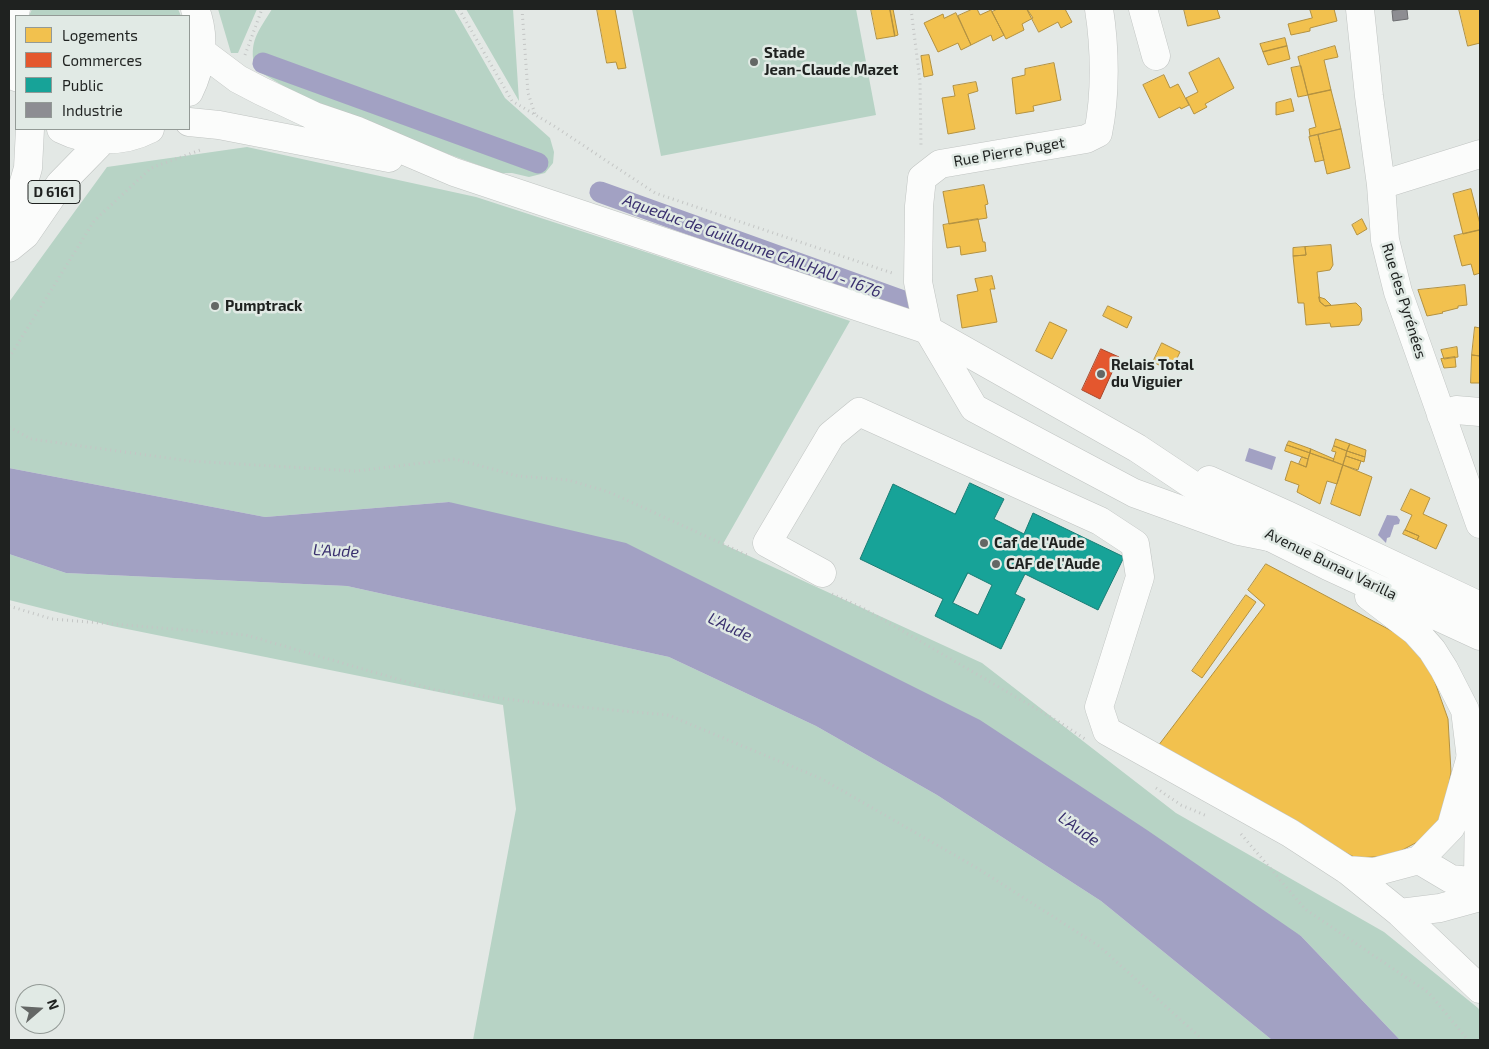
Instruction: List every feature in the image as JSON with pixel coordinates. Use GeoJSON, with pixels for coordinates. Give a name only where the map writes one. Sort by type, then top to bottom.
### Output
{"type":"FeatureCollection","features":[{"type":"Feature","properties":{"kind":"main road"},"geometry":{"type":"LineString","coordinates":[[13,70],[9,38],[16,9]]}},
{"type":"Feature","properties":{"kind":"main road"},"geometry":{"type":"LineString","coordinates":[[190,90],[198,71],[202,52],[201,34],[195,9]]}},
{"type":"Feature","properties":{"kind":"main road","name":"Rue Pierre Puget"},"geometry":{"type":"LineString","coordinates":[[922,178],[940,164],[1086,139],[1098,133],[1103,112],[1103,33],[1099,9]]}},
{"type":"Feature","properties":{"kind":"main road"},"geometry":{"type":"LineString","coordinates":[[1143,9],[1156,56]]}},
{"type":"Feature","properties":{"kind":"main road","name":"Rue des Pyrénées"},"geometry":{"type":"LineString","coordinates":[[1360,9],[1381,185],[1385,240],[1398,292],[1440,415],[1477,510]]}},
{"type":"Feature","properties":{"kind":"main road"},"geometry":{"type":"LineString","coordinates":[[202,52],[238,79],[314,116],[358,131],[454,172]]}},
{"type":"Feature","properties":{"kind":"main road"},"geometry":{"type":"LineString","coordinates":[[190,122],[219,125],[348,148],[454,172]]}},
{"type":"Feature","properties":{"kind":"main road","name":"D 6161"},"geometry":{"type":"LineString","coordinates":[[9,234],[28,168],[30,130]]}},
{"type":"Feature","properties":{"kind":"main road"},"geometry":{"type":"LineString","coordinates":[[65,130],[80,136],[102,140],[117,139],[147,130]]}},
{"type":"Feature","properties":{"kind":"main road","name":"D 6161"},"geometry":{"type":"LineString","coordinates":[[9,248],[25,235],[60,184],[102,140]]}},
{"type":"Feature","properties":{"kind":"main road"},"geometry":{"type":"LineString","coordinates":[[1381,185],[1480,154]]}},
{"type":"Feature","properties":{"kind":"main road","name":"Avenue Bunau Varilla"},"geometry":{"type":"LineString","coordinates":[[454,172],[928,330],[1137,448],[1272,538],[1480,636]]}},
{"type":"Feature","properties":{"kind":"main road"},"geometry":{"type":"LineString","coordinates":[[922,178],[919,206],[918,282],[928,330],[974,408],[1134,493],[1239,531],[1272,538]]}},
{"type":"Feature","properties":{"kind":"main road"},"geometry":{"type":"LineString","coordinates":[[1440,415],[1456,410],[1480,412]]}},
{"type":"Feature","properties":{"kind":"main road"},"geometry":{"type":"LineString","coordinates":[[825,583],[767,543],[831,435],[859,412],[1100,521],[1135,544],[1140,577],[1099,707],[1107,730],[1290,833],[1348,870],[1400,913],[1480,989]]}},
{"type":"Feature","properties":{"kind":"main road","name":"Avenue Bunau Varilla"},"geometry":{"type":"LineString","coordinates":[[1137,448],[1296,519],[1480,606]]}},
{"type":"Feature","properties":{"kind":"main road"},"geometry":{"type":"LineString","coordinates":[[1328,566],[1415,631],[1432,650],[1466,710],[1475,757],[1479,814],[1480,892]]}},
{"type":"Feature","properties":{"kind":"main road"},"geometry":{"type":"LineString","coordinates":[[1348,870],[1374,872],[1419,860],[1451,827],[1475,757]]}},
{"type":"Feature","properties":{"kind":"main road"},"geometry":{"type":"LineString","coordinates":[[1419,860],[1480,892]]}},
{"type":"Feature","properties":{"kind":"main road"},"geometry":{"type":"LineString","coordinates":[[1400,913],[1440,908],[1480,892]]}},
{"type":"Feature","properties":{"kind":"path"},"geometry":{"type":"LineString","coordinates":[[238,79],[262,9]]}},
{"type":"Feature","properties":{"kind":"path"},"geometry":{"type":"LineString","coordinates":[[459,9],[512,102],[655,193],[918,282]]}},
{"type":"Feature","properties":{"kind":"path"},"geometry":{"type":"LineString","coordinates":[[522,9],[528,94],[535,115]]}},
{"type":"Feature","properties":{"kind":"path"},"geometry":{"type":"LineString","coordinates":[[911,9],[920,81],[922,178]]}},
{"type":"Feature","properties":{"kind":"path"},"geometry":{"type":"LineString","coordinates":[[9,358],[94,221],[151,168],[211,146],[219,125]]}},
{"type":"Feature","properties":{"kind":"path"},"geometry":{"type":"LineString","coordinates":[[9,428],[31,439],[190,461],[356,471],[455,459],[518,476],[568,480],[609,492],[749,556]]}},
{"type":"Feature","properties":{"kind":"path"},"geometry":{"type":"LineString","coordinates":[[825,583],[872,613],[1060,722],[1092,744]]}},
{"type":"Feature","properties":{"kind":"path"},"geometry":{"type":"LineString","coordinates":[[9,606],[52,619],[246,635],[435,690],[546,704],[668,715],[822,779],[977,868],[1099,946],[1202,1040]]}},
{"type":"Feature","properties":{"kind":"path"},"geometry":{"type":"LineString","coordinates":[[1149,783],[1181,805],[1213,819]]}},
{"type":"Feature","properties":{"kind":"path"},"geometry":{"type":"LineString","coordinates":[[1236,829],[1305,909],[1429,993],[1468,1040]]}},
{"type":"Feature","properties":{"kind":"green space"},"geometry":{"type":"Polygon","coordinates":[[[32,9],[178,9],[181,15],[29,15],[32,9]]]}},
{"type":"Feature","properties":{"kind":"green space"},"geometry":{"type":"Polygon","coordinates":[[[218,9],[257,9],[238,53],[231,53],[218,9]]]}},
{"type":"Feature","properties":{"kind":"green space"},"geometry":{"type":"Polygon","coordinates":[[[272,9],[454,9],[505,98],[550,138],[554,152],[553,163],[545,173],[529,177],[512,173],[500,173],[363,123],[295,93],[255,69],[253,59],[254,44],[259,30],[272,9]]]}},
{"type":"Feature","properties":{"kind":"green space"},"geometry":{"type":"Polygon","coordinates":[[[466,9],[513,9],[519,101],[466,9]]]}},
{"type":"Feature","properties":{"kind":"green space","name":"Stade Jean-Claude Mazet"},"geometry":{"type":"Polygon","coordinates":[[[632,9],[856,9],[876,115],[661,156],[632,9]]]}},
{"type":"Feature","properties":{"kind":"green space"},"geometry":{"type":"Polygon","coordinates":[[[247,147],[476,197],[850,321],[723,544],[982,663],[1176,813],[1384,932],[1478,1008],[1480,1011],[1480,1040],[1400,1040],[1301,936],[449,502],[265,517],[9,468],[9,302],[107,167],[247,147]]]}},
{"type":"Feature","properties":{"kind":"green space"},"geometry":{"type":"Polygon","coordinates":[[[9,554],[66,573],[347,586],[669,657],[816,726],[937,795],[1101,901],[1272,1040],[473,1040],[516,809],[503,705],[112,626],[9,600],[9,554]]]}},
{"type":"Feature","properties":{"kind":"water"},"geometry":{"type":"Polygon","coordinates":[[[1249,448],[1276,457],[1272,470],[1245,461],[1249,448]]]}},
{"type":"Feature","properties":{"kind":"water","name":"L'Aude"},"geometry":{"type":"Polygon","coordinates":[[[9,468],[265,517],[449,502],[626,543],[980,720],[1147,830],[1301,936],[1400,1040],[1272,1040],[1101,901],[937,795],[816,726],[669,657],[347,586],[66,573],[9,554],[9,468]]]}},
{"type":"Feature","properties":{"kind":"water"},"geometry":{"type":"Polygon","coordinates":[[[1387,515],[1397,516],[1400,520],[1399,524],[1394,525],[1386,543],[1378,535],[1387,515]]]}},
{"type":"Feature","properties":{"kind":"building: Logements"},"geometry":{"type":"Polygon","coordinates":[[[597,9],[615,9],[626,68],[618,69],[616,62],[607,63],[597,9]]]}},
{"type":"Feature","properties":{"kind":"building: Logements"},"geometry":{"type":"Polygon","coordinates":[[[871,9],[890,9],[895,36],[877,39],[871,9]]]}},
{"type":"Feature","properties":{"kind":"building: Logements"},"geometry":{"type":"Polygon","coordinates":[[[890,9],[893,9],[898,35],[895,36],[890,9]]]}},
{"type":"Feature","properties":{"kind":"building: Logements"},"geometry":{"type":"Polygon","coordinates":[[[977,9],[980,15],[991,10],[1004,35],[993,41],[991,35],[971,45],[958,16],[977,9]]]}},
{"type":"Feature","properties":{"kind":"building: Logements"},"geometry":{"type":"Polygon","coordinates":[[[998,9],[1027,9],[1033,18],[1022,24],[1024,30],[1006,39],[992,12],[998,9]]]}},
{"type":"Feature","properties":{"kind":"building: Logements"},"geometry":{"type":"Polygon","coordinates":[[[1027,9],[1065,9],[1072,22],[1061,28],[1058,22],[1039,32],[1027,9]]]}},
{"type":"Feature","properties":{"kind":"building: Logements"},"geometry":{"type":"Polygon","coordinates":[[[1184,9],[1217,9],[1220,18],[1188,26],[1184,9]]]}},
{"type":"Feature","properties":{"kind":"building: Logements"},"geometry":{"type":"Polygon","coordinates":[[[1310,9],[1334,9],[1337,21],[1310,28],[1310,31],[1291,35],[1288,24],[1312,18],[1310,9]]]}},
{"type":"Feature","properties":{"kind":"building: Logements"},"geometry":{"type":"Polygon","coordinates":[[[1459,9],[1480,9],[1480,43],[1468,46],[1459,9]]]}},
{"type":"Feature","properties":{"kind":"building: Logements"},"geometry":{"type":"Polygon","coordinates":[[[956,13],[971,45],[961,50],[958,43],[938,52],[924,23],[943,14],[944,18],[956,13]]]}},
{"type":"Feature","properties":{"kind":"building: Logements"},"geometry":{"type":"Polygon","coordinates":[[[1285,38],[1287,46],[1263,52],[1260,44],[1285,38]]]}},
{"type":"Feature","properties":{"kind":"building: Logements"},"geometry":{"type":"Polygon","coordinates":[[[1287,46],[1290,59],[1268,65],[1263,52],[1287,46]]]}},
{"type":"Feature","properties":{"kind":"building: Logements"},"geometry":{"type":"Polygon","coordinates":[[[1335,46],[1338,57],[1324,60],[1331,90],[1308,95],[1298,57],[1335,46]]]}},
{"type":"Feature","properties":{"kind":"building: Logements"},"geometry":{"type":"Polygon","coordinates":[[[929,55],[933,75],[924,77],[921,56],[929,55]]]}},
{"type":"Feature","properties":{"kind":"building: Logements"},"geometry":{"type":"Polygon","coordinates":[[[1219,58],[1234,88],[1205,104],[1207,107],[1194,114],[1186,98],[1198,92],[1189,73],[1219,58]]]}},
{"type":"Feature","properties":{"kind":"building: Logements"},"geometry":{"type":"Polygon","coordinates":[[[1054,63],[1061,100],[1033,106],[1034,111],[1016,114],[1012,78],[1025,75],[1025,69],[1054,63]]]}},
{"type":"Feature","properties":{"kind":"building: Logements"},"geometry":{"type":"Polygon","coordinates":[[[1301,66],[1308,95],[1298,97],[1291,68],[1301,66]]]}},
{"type":"Feature","properties":{"kind":"building: Logements"},"geometry":{"type":"Polygon","coordinates":[[[1164,75],[1170,88],[1178,84],[1189,105],[1181,109],[1180,107],[1159,118],[1143,85],[1164,75]]]}},
{"type":"Feature","properties":{"kind":"building: Logements"},"geometry":{"type":"Polygon","coordinates":[[[976,82],[978,91],[968,94],[975,129],[948,134],[942,98],[955,96],[953,86],[976,82]]]}},
{"type":"Feature","properties":{"kind":"building: Logements"},"geometry":{"type":"Polygon","coordinates":[[[1331,90],[1341,129],[1310,136],[1309,129],[1316,127],[1308,95],[1331,90]]]}},
{"type":"Feature","properties":{"kind":"building: Logements"},"geometry":{"type":"Polygon","coordinates":[[[1291,99],[1294,111],[1276,115],[1276,103],[1291,99]]]}},
{"type":"Feature","properties":{"kind":"building: Logements"},"geometry":{"type":"Polygon","coordinates":[[[441,124],[449,127],[446,136],[438,133],[441,124]]]}},
{"type":"Feature","properties":{"kind":"building: Logements"},"geometry":{"type":"Polygon","coordinates":[[[1341,129],[1350,168],[1327,174],[1318,135],[1341,129]]]}},
{"type":"Feature","properties":{"kind":"building: Logements"},"geometry":{"type":"Polygon","coordinates":[[[1318,135],[1324,160],[1315,162],[1309,137],[1318,135]]]}},
{"type":"Feature","properties":{"kind":"building: Logements"},"geometry":{"type":"Polygon","coordinates":[[[984,185],[988,204],[985,205],[987,218],[949,224],[943,192],[984,185]]]}},
{"type":"Feature","properties":{"kind":"building: Logements"},"geometry":{"type":"Polygon","coordinates":[[[1471,189],[1480,230],[1463,234],[1453,194],[1471,189]]]}},
{"type":"Feature","properties":{"kind":"building: Logements"},"geometry":{"type":"Polygon","coordinates":[[[978,219],[986,251],[961,255],[960,246],[947,248],[943,225],[978,219]]]}},
{"type":"Feature","properties":{"kind":"building: Logements"},"geometry":{"type":"Polygon","coordinates":[[[1362,219],[1367,229],[1357,235],[1352,225],[1362,219]]]}},
{"type":"Feature","properties":{"kind":"building: Logements"},"geometry":{"type":"Polygon","coordinates":[[[1480,230],[1480,273],[1474,275],[1471,264],[1462,266],[1454,236],[1480,230]]]}},
{"type":"Feature","properties":{"kind":"building: Logements"},"geometry":{"type":"Polygon","coordinates":[[[1331,245],[1333,265],[1330,270],[1317,272],[1320,302],[1325,306],[1356,303],[1361,308],[1362,320],[1359,325],[1331,327],[1330,323],[1306,325],[1304,303],[1298,303],[1293,256],[1306,255],[1305,247],[1331,245]]]}},
{"type":"Feature","properties":{"kind":"building: Logements"},"geometry":{"type":"Polygon","coordinates":[[[1305,247],[1306,255],[1293,256],[1293,248],[1305,247]]]}},
{"type":"Feature","properties":{"kind":"building: Logements"},"geometry":{"type":"Polygon","coordinates":[[[992,276],[995,289],[990,289],[997,322],[962,328],[957,295],[978,291],[975,279],[992,276]]]}},
{"type":"Feature","properties":{"kind":"building: Logements"},"geometry":{"type":"Polygon","coordinates":[[[1465,285],[1467,305],[1427,316],[1418,290],[1465,285]]]}},
{"type":"Feature","properties":{"kind":"building: Logements"},"geometry":{"type":"Polygon","coordinates":[[[1319,297],[1325,299],[1331,305],[1325,306],[1320,302],[1319,297]]]}},
{"type":"Feature","properties":{"kind":"building: Logements"},"geometry":{"type":"Polygon","coordinates":[[[1108,306],[1132,317],[1127,328],[1103,316],[1108,306]]]}},
{"type":"Feature","properties":{"kind":"building: Logements"},"geometry":{"type":"Polygon","coordinates":[[[1050,322],[1067,330],[1052,359],[1036,351],[1050,322]]]}},
{"type":"Feature","properties":{"kind":"building: Logements"},"geometry":{"type":"Polygon","coordinates":[[[1475,327],[1480,328],[1480,356],[1472,355],[1475,327]]]}},
{"type":"Feature","properties":{"kind":"building: Logements"},"geometry":{"type":"Polygon","coordinates":[[[1162,343],[1180,352],[1171,371],[1153,362],[1162,343]]]}},
{"type":"Feature","properties":{"kind":"building: Logements"},"geometry":{"type":"Polygon","coordinates":[[[1457,347],[1458,357],[1444,359],[1441,350],[1457,347]]]}},
{"type":"Feature","properties":{"kind":"building: Logements"},"geometry":{"type":"Polygon","coordinates":[[[1472,355],[1480,356],[1480,383],[1471,383],[1472,355]]]}},
{"type":"Feature","properties":{"kind":"building: Logements"},"geometry":{"type":"Polygon","coordinates":[[[1455,357],[1456,367],[1444,368],[1441,359],[1455,357]]]}},
{"type":"Feature","properties":{"kind":"building: Logements"},"geometry":{"type":"Polygon","coordinates":[[[1336,439],[1350,444],[1347,451],[1334,446],[1336,439]]]}},
{"type":"Feature","properties":{"kind":"building: Logements"},"geometry":{"type":"Polygon","coordinates":[[[1289,441],[1311,449],[1310,453],[1287,445],[1289,441]]]}},
{"type":"Feature","properties":{"kind":"building: Logements"},"geometry":{"type":"Polygon","coordinates":[[[1350,444],[1366,450],[1365,457],[1347,451],[1350,444]]]}},
{"type":"Feature","properties":{"kind":"building: Logements"},"geometry":{"type":"Polygon","coordinates":[[[1287,445],[1310,453],[1308,459],[1285,451],[1287,445]]]}},
{"type":"Feature","properties":{"kind":"building: Logements"},"geometry":{"type":"Polygon","coordinates":[[[1334,446],[1347,451],[1343,465],[1333,461],[1336,452],[1332,451],[1334,446]]]}},
{"type":"Feature","properties":{"kind":"building: Logements"},"geometry":{"type":"Polygon","coordinates":[[[1311,449],[1334,459],[1333,461],[1310,453],[1311,449]]]}},
{"type":"Feature","properties":{"kind":"building: Logements"},"geometry":{"type":"Polygon","coordinates":[[[1347,451],[1365,457],[1364,462],[1346,456],[1347,451]]]}},
{"type":"Feature","properties":{"kind":"building: Logements"},"geometry":{"type":"Polygon","coordinates":[[[1310,453],[1343,465],[1337,484],[1327,481],[1320,504],[1297,492],[1299,485],[1285,480],[1291,461],[1306,467],[1310,453]]]}},
{"type":"Feature","properties":{"kind":"building: Logements"},"geometry":{"type":"Polygon","coordinates":[[[1346,456],[1361,461],[1358,470],[1343,465],[1346,456]]]}},
{"type":"Feature","properties":{"kind":"building: Logements"},"geometry":{"type":"Polygon","coordinates":[[[1302,457],[1308,459],[1306,467],[1299,464],[1302,457]]]}},
{"type":"Feature","properties":{"kind":"building: Logements"},"geometry":{"type":"Polygon","coordinates":[[[1343,465],[1372,477],[1360,516],[1331,504],[1343,465]]]}},
{"type":"Feature","properties":{"kind":"building: Logements"},"geometry":{"type":"Polygon","coordinates":[[[1411,489],[1430,498],[1423,514],[1447,525],[1436,549],[1417,540],[1419,536],[1405,530],[1412,515],[1401,510],[1411,489]]]}},
{"type":"Feature","properties":{"kind":"building: Logements"},"geometry":{"type":"Polygon","coordinates":[[[1405,530],[1419,536],[1417,540],[1403,534],[1405,530]]]}},
{"type":"Feature","properties":{"kind":"building: Logements"},"geometry":{"type":"Polygon","coordinates":[[[1266,564],[1405,638],[1431,671],[1448,719],[1451,772],[1444,813],[1423,839],[1391,856],[1356,858],[1158,746],[1265,605],[1248,590],[1266,564]]]}},
{"type":"Feature","properties":{"kind":"building: Logements"},"geometry":{"type":"Polygon","coordinates":[[[1246,595],[1256,602],[1202,678],[1192,671],[1246,595]]]}},
{"type":"Feature","properties":{"kind":"building: Commerces"},"geometry":{"type":"Polygon","coordinates":[[[1101,349],[1119,357],[1100,399],[1082,390],[1101,349]]]}},
{"type":"Feature","properties":{"kind":"building: Public","name":"CAF de l'Aude"},"geometry":{"type":"Polygon","coordinates":[[[970,483],[1004,499],[994,519],[1024,534],[1033,513],[1124,557],[1098,610],[1025,574],[1015,594],[1025,599],[1001,649],[935,616],[943,599],[860,559],[893,484],[955,514],[970,483]],[[968,573],[953,603],[978,615],[992,585],[968,573]]]}},
{"type":"Feature","properties":{"kind":"building: Industrie"},"geometry":{"type":"Polygon","coordinates":[[[1407,10],[1408,19],[1393,21],[1392,11],[1407,10]]]}},
{"type":"Feature","properties":{"kind":"waterway","name":"Aqueduc de Guillaume CAILHAU - 1676"},"geometry":{"type":"LineString","coordinates":[[263,63],[538,163]]}},
{"type":"Feature","properties":{"kind":"waterway","name":"Aqueduc de Guillaume CAILHAU - 1676"},"geometry":{"type":"LineString","coordinates":[[600,192],[903,301]]}},
{"type":"Feature","properties":{"kind":"place","name":"Stade Jean-Claude Mazet"},"geometry":{"type":"Point","coordinates":[754,62]}},
{"type":"Feature","properties":{"kind":"place","name":"Pumptrack"},"geometry":{"type":"Point","coordinates":[215,306]}},
{"type":"Feature","properties":{"kind":"place","name":"Relais Total du Viguier"},"geometry":{"type":"Point","coordinates":[1101,374]}},
{"type":"Feature","properties":{"kind":"place","name":"Caf de l'Aude"},"geometry":{"type":"Point","coordinates":[984,543]}},
{"type":"Feature","properties":{"kind":"place","name":"CAF de l'Aude"},"geometry":{"type":"Point","coordinates":[996,564]}}]}
